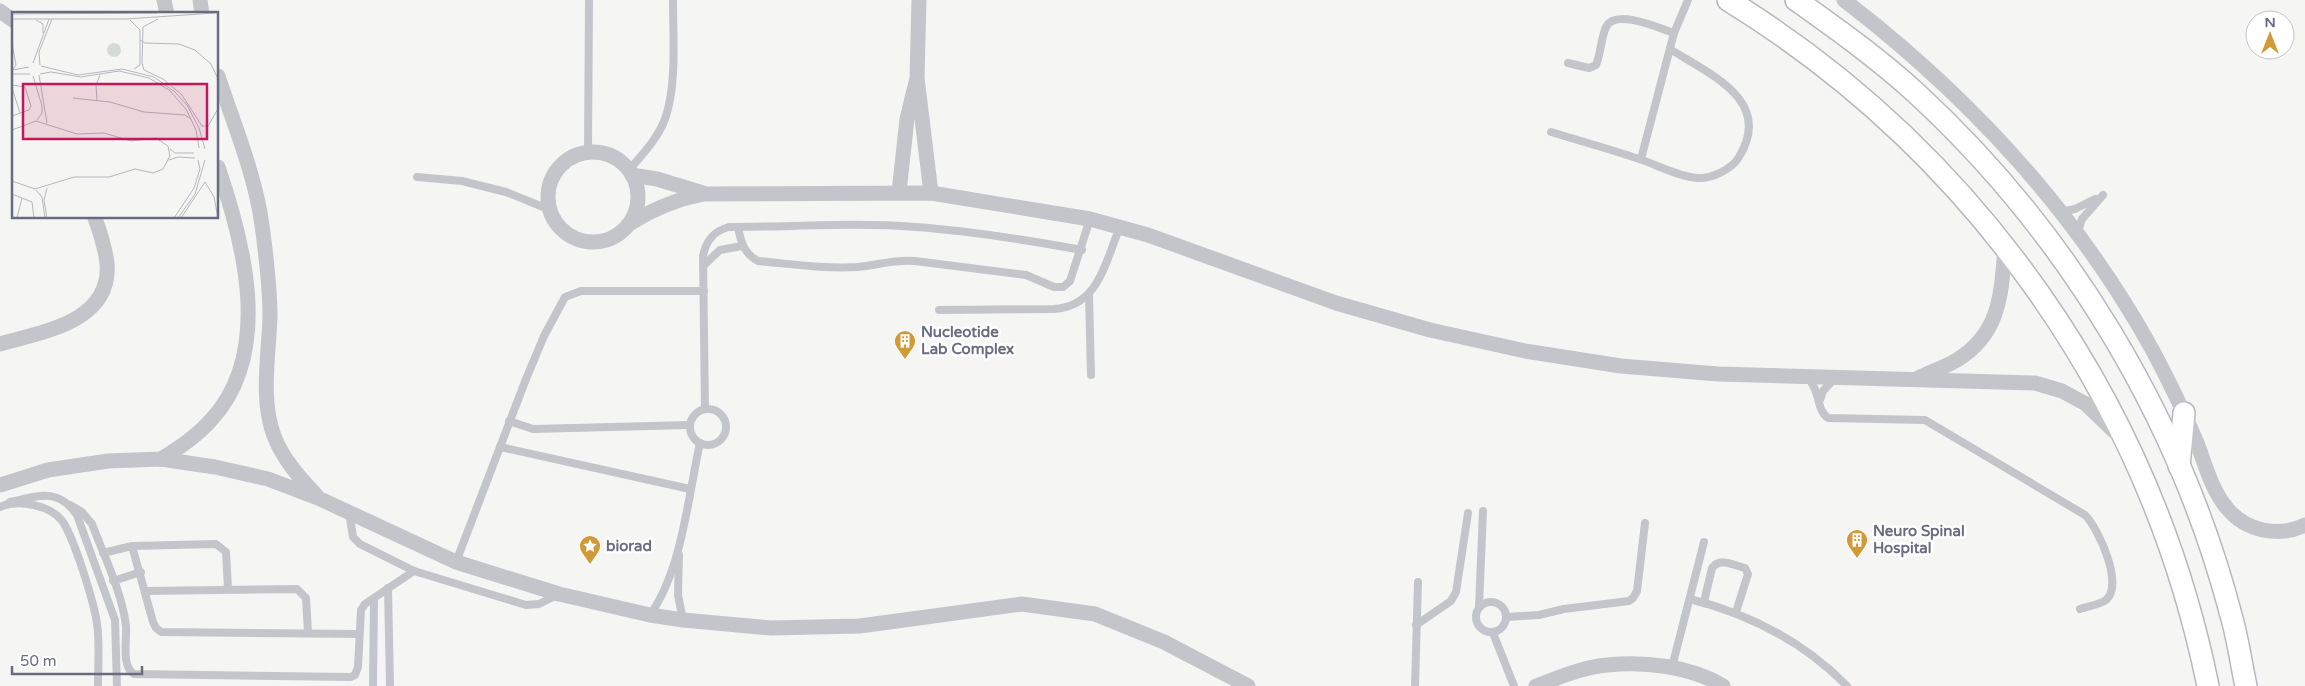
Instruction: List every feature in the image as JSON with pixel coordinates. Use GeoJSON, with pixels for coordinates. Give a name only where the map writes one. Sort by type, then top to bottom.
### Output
{"type":"FeatureCollection","features":[{"type":"Feature","properties":{"kind":"street"},"geometry":{"type":"LineString","coordinates":[[1728,0],[1769,25],[1834,74],[1895,127],[1953,185],[2052,309],[2092,374],[2155,504],[2178,568],[2198,633],[2208,686]]}},
{"type":"Feature","properties":{"kind":"street"},"geometry":{"type":"LineString","coordinates":[[1796,0],[1851,39],[1916,93],[1969,145],[2018,201],[2108,326],[2146,395],[2179,466],[2208,540],[2232,617],[2246,686]]}},
{"type":"Feature","properties":{"kind":"street"},"geometry":{"type":"LineString","coordinates":[[1844,0],[1916,58],[1958,96],[1998,137],[2078,234],[2123,300],[2153,351],[2184,413],[2215,486],[2227,508],[2246,524],[2270,532],[2295,530],[2305,525]]}},
{"type":"Feature","properties":{"kind":"street"},"geometry":{"type":"LineString","coordinates":[[918,3],[917,78],[931,193]]}},
{"type":"Feature","properties":{"kind":"street"},"geometry":{"type":"LineString","coordinates":[[0,11],[12,20]]}},
{"type":"Feature","properties":{"kind":"street"},"geometry":{"type":"LineString","coordinates":[[898,192],[907,118],[917,78]]}},
{"type":"Feature","properties":{"kind":"street"},"geometry":{"type":"LineString","coordinates":[[219,79],[252,177],[262,222],[268,268],[270,314],[266,399],[274,436],[292,470],[318,498]]}},
{"type":"Feature","properties":{"kind":"street"},"geometry":{"type":"LineString","coordinates":[[631,223],[637,208],[638,191],[631,172],[618,160],[604,153],[588,152],[573,156],[560,165],[551,178],[547,193],[548,209],[558,228],[575,240],[595,243],[615,237],[631,223],[662,206],[678,199],[704,194],[931,193],[1090,219],[1120,227],[1336,303],[1430,330],[1524,351],[1621,366],[1718,374],[2035,383],[2062,391],[2086,404],[2126,442]]}},
{"type":"Feature","properties":{"kind":"street"},"geometry":{"type":"LineString","coordinates":[[161,460],[189,441],[213,418],[232,390],[244,359],[248,314],[245,268],[236,223],[219,170]]}},
{"type":"Feature","properties":{"kind":"street"},"geometry":{"type":"LineString","coordinates":[[631,172],[704,194]]}},
{"type":"Feature","properties":{"kind":"street"},"geometry":{"type":"LineString","coordinates":[[0,344],[62,326],[80,318],[95,303],[104,285],[107,264],[95,219]]}},
{"type":"Feature","properties":{"kind":"street"},"geometry":{"type":"LineString","coordinates":[[1915,380],[1957,360],[1978,344],[1993,322],[2001,298],[2005,248]]}},
{"type":"Feature","properties":{"kind":"street"},"geometry":{"type":"LineString","coordinates":[[2179,466],[2184,413]]}},
{"type":"Feature","properties":{"kind":"street"},"geometry":{"type":"LineString","coordinates":[[0,485],[56,469],[108,461],[161,460],[215,467],[250,475],[318,498],[348,510],[456,562],[559,594],[650,615],[682,620],[771,628],[860,626],[1022,604],[1095,614],[1164,642],[1248,686]]}},
{"type":"Feature","properties":{"kind":"street"},"geometry":{"type":"LineString","coordinates":[[1536,686],[1559,677],[1606,665],[1672,667],[1723,686]]}},
{"type":"Feature","properties":{"kind":"lane"},"geometry":{"type":"LineString","coordinates":[[588,152],[589,0]]}},
{"type":"Feature","properties":{"kind":"lane"},"geometry":{"type":"LineString","coordinates":[[631,172],[664,121],[672,94],[673,0]]}},
{"type":"Feature","properties":{"kind":"lane"},"geometry":{"type":"LineString","coordinates":[[1640,159],[1674,33],[1688,0]]}},
{"type":"Feature","properties":{"kind":"lane"},"geometry":{"type":"LineString","coordinates":[[1568,63],[1589,68],[1596,65],[1606,27],[1612,20],[1621,18],[1674,33]]}},
{"type":"Feature","properties":{"kind":"lane"},"geometry":{"type":"LineString","coordinates":[[1551,132],[1640,159],[1678,174],[1698,178],[1719,174],[1736,162],[1747,144],[1750,123],[1743,103],[1730,87],[1670,49]]}},
{"type":"Feature","properties":{"kind":"lane"},"geometry":{"type":"LineString","coordinates":[[417,177],[471,183],[506,192],[548,209]]}},
{"type":"Feature","properties":{"kind":"lane"},"geometry":{"type":"LineString","coordinates":[[2060,212],[2075,209],[2103,195],[2082,219],[2078,234]]}},
{"type":"Feature","properties":{"kind":"lane"},"geometry":{"type":"LineString","coordinates":[[738,228],[742,246],[748,256],[758,261],[844,267],[898,260],[915,261],[1026,275],[1054,287],[1063,287],[1070,281],[1082,250],[1090,219]]}},
{"type":"Feature","properties":{"kind":"lane"},"geometry":{"type":"LineString","coordinates":[[705,409],[705,247],[714,234],[721,230],[738,228],[914,227],[1003,236],[1082,250]]}},
{"type":"Feature","properties":{"kind":"lane"},"geometry":{"type":"LineString","coordinates":[[939,310],[1067,308],[1079,304],[1089,295],[1096,284],[1120,227]]}},
{"type":"Feature","properties":{"kind":"lane"},"geometry":{"type":"LineString","coordinates":[[704,265],[720,250],[742,246]]}},
{"type":"Feature","properties":{"kind":"lane"},"geometry":{"type":"LineString","coordinates":[[456,562],[509,421],[544,336],[561,302],[570,294],[582,291],[704,291]]}},
{"type":"Feature","properties":{"kind":"lane"},"geometry":{"type":"LineString","coordinates":[[1089,295],[1091,375]]}},
{"type":"Feature","properties":{"kind":"lane"},"geometry":{"type":"LineString","coordinates":[[1807,377],[1813,383],[1820,400],[1821,411],[1828,418],[1926,420],[2085,515],[2098,532],[2114,581],[2112,591],[2106,600],[2080,609]]}},
{"type":"Feature","properties":{"kind":"lane"},"geometry":{"type":"LineString","coordinates":[[1820,400],[1828,383],[1836,378]]}},
{"type":"Feature","properties":{"kind":"lane"},"geometry":{"type":"LineString","coordinates":[[705,409],[713,410],[720,414],[725,421],[726,429],[723,437],[716,443],[708,445],[700,443],[691,432],[690,425],[692,418],[705,409]]}},
{"type":"Feature","properties":{"kind":"lane"},"geometry":{"type":"LineString","coordinates":[[509,421],[533,429],[690,425]]}},
{"type":"Feature","properties":{"kind":"lane"},"geometry":{"type":"LineString","coordinates":[[650,615],[668,584],[679,543],[700,443]]}},
{"type":"Feature","properties":{"kind":"lane"},"geometry":{"type":"LineString","coordinates":[[500,447],[690,489]]}},
{"type":"Feature","properties":{"kind":"lane"},"geometry":{"type":"LineString","coordinates":[[0,507],[10,502],[44,494],[59,497],[88,517],[113,581],[125,621],[127,665],[130,672],[134,674],[351,677],[355,675],[358,667],[360,610],[374,598],[414,571]]}},
{"type":"Feature","properties":{"kind":"lane"},"geometry":{"type":"LineString","coordinates":[[10,502],[49,510],[62,521],[69,536],[96,620],[98,686]]}},
{"type":"Feature","properties":{"kind":"lane"},"geometry":{"type":"LineString","coordinates":[[70,505],[77,515],[115,620],[117,686]]}},
{"type":"Feature","properties":{"kind":"lane"},"geometry":{"type":"LineString","coordinates":[[348,510],[353,537],[360,544],[414,571],[526,605],[552,600],[559,594]]}},
{"type":"Feature","properties":{"kind":"lane"},"geometry":{"type":"LineString","coordinates":[[1479,607],[1488,602],[1499,604],[1506,612],[1504,626],[1493,633],[1483,631],[1476,622],[1476,612],[1479,607],[1482,511]]}},
{"type":"Feature","properties":{"kind":"lane"},"geometry":{"type":"LineString","coordinates":[[1416,625],[1451,601],[1456,592],[1468,513]]}},
{"type":"Feature","properties":{"kind":"lane"},"geometry":{"type":"LineString","coordinates":[[1506,617],[1539,615],[1564,609],[1628,601],[1633,598],[1637,590],[1645,523]]}},
{"type":"Feature","properties":{"kind":"lane"},"geometry":{"type":"LineString","coordinates":[[1672,667],[1704,542]]}},
{"type":"Feature","properties":{"kind":"lane"},"geometry":{"type":"LineString","coordinates":[[679,543],[678,594],[682,620]]}},
{"type":"Feature","properties":{"kind":"lane"},"geometry":{"type":"LineString","coordinates":[[103,553],[132,546],[216,544],[226,552],[228,588]]}},
{"type":"Feature","properties":{"kind":"lane"},"geometry":{"type":"LineString","coordinates":[[132,546],[141,572],[153,622],[161,632],[359,634]]}},
{"type":"Feature","properties":{"kind":"lane"},"geometry":{"type":"LineString","coordinates":[[1704,602],[1712,568],[1716,563],[1724,562],[1745,568],[1748,574],[1736,612]]}},
{"type":"Feature","properties":{"kind":"lane"},"geometry":{"type":"LineString","coordinates":[[113,581],[141,572]]}},
{"type":"Feature","properties":{"kind":"lane"},"geometry":{"type":"LineString","coordinates":[[1415,686],[1418,582]]}},
{"type":"Feature","properties":{"kind":"lane"},"geometry":{"type":"LineString","coordinates":[[388,588],[390,685]]}},
{"type":"Feature","properties":{"kind":"lane"},"geometry":{"type":"LineString","coordinates":[[145,590],[297,589],[306,598],[308,633]]}},
{"type":"Feature","properties":{"kind":"lane"},"geometry":{"type":"LineString","coordinates":[[373,686],[374,598]]}},
{"type":"Feature","properties":{"kind":"lane"},"geometry":{"type":"LineString","coordinates":[[1690,599],[1736,612],[1761,624],[1804,649],[1847,686]]}},
{"type":"Feature","properties":{"kind":"lane"},"geometry":{"type":"LineString","coordinates":[[1493,633],[1514,686]]}},
{"type":"Feature","properties":{"kind":"place","name":"Nucleotide Lab Complex"},"geometry":{"type":"Point","coordinates":[905,360]}},
{"type":"Feature","properties":{"kind":"place","name":"Neuro Spinal Hospital"},"geometry":{"type":"Point","coordinates":[1857,559]}},
{"type":"Feature","properties":{"kind":"place","name":"biorad"},"geometry":{"type":"Point","coordinates":[590,565]}}]}
